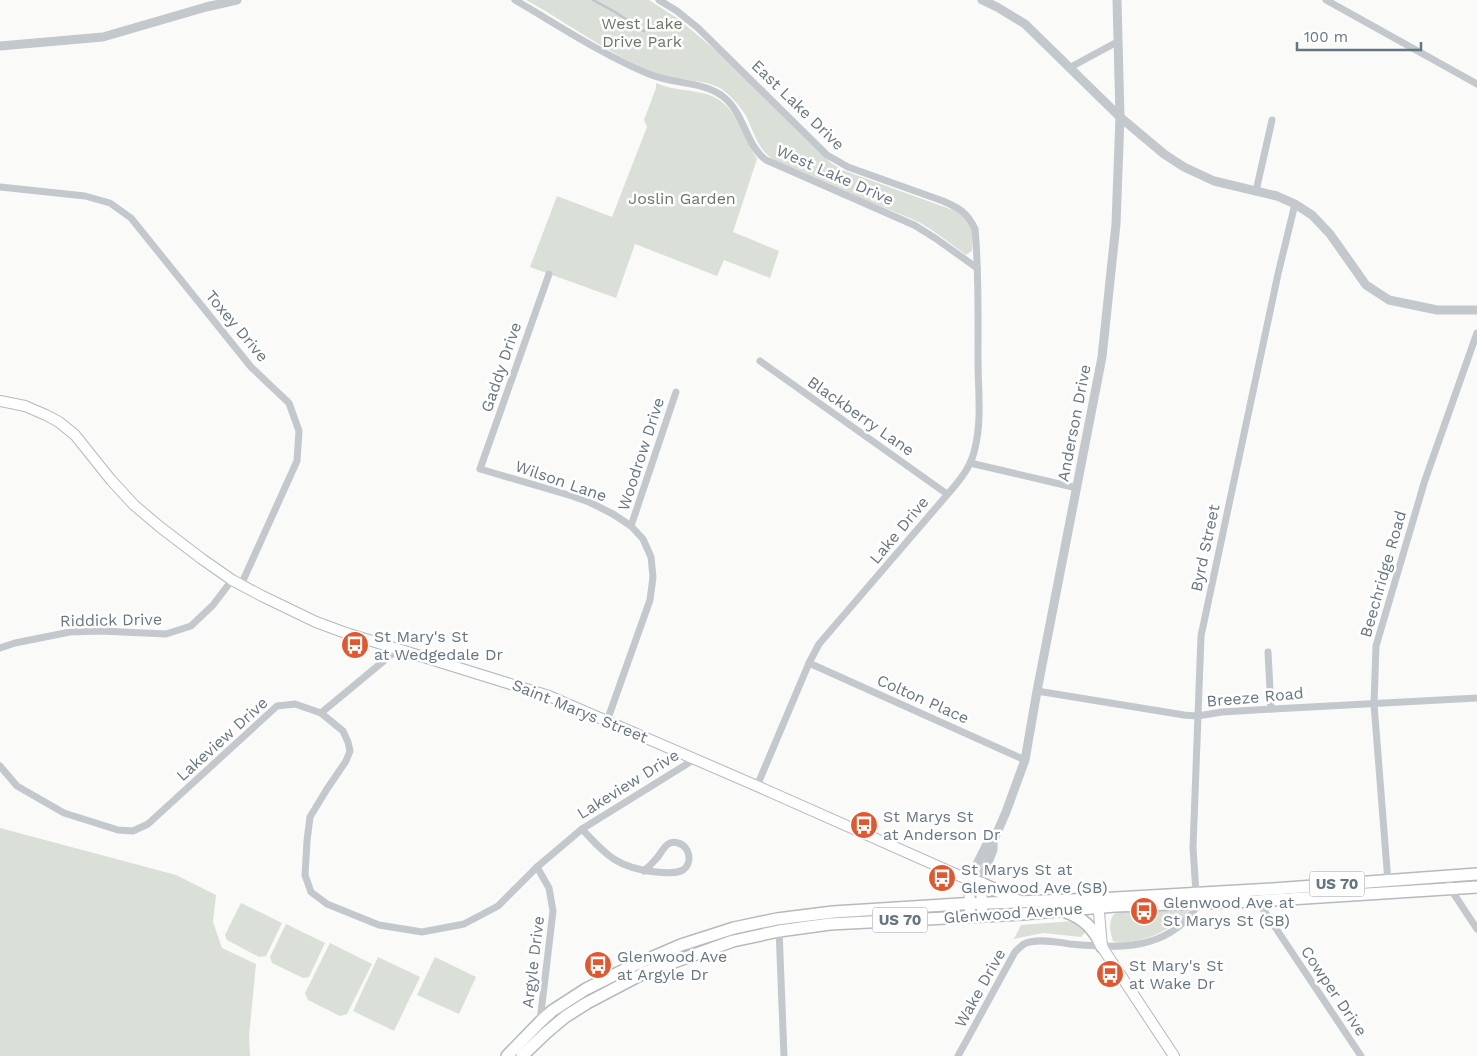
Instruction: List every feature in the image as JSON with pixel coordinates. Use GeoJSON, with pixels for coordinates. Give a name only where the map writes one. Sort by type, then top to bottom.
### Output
{"type":"FeatureCollection","features":[{"type":"Feature","properties":{"kind":"main road","name":"Saint Marys Street"},"geometry":{"type":"LineString","coordinates":[[0,401],[25,406],[59,422],[75,435],[134,505],[174,538],[236,582],[316,622],[397,650],[549,696],[969,880]]}},
{"type":"Feature","properties":{"kind":"main road","name":"Glenwood Avenue"},"geometry":{"type":"LineString","coordinates":[[1257,896],[1387,880],[1477,874]]}},
{"type":"Feature","properties":{"kind":"main road"},"geometry":{"type":"LineString","coordinates":[[970,917],[969,880],[1020,902]]}},
{"type":"Feature","properties":{"kind":"main road"},"geometry":{"type":"LineString","coordinates":[[981,884],[982,916]]}},
{"type":"Feature","properties":{"kind":"main road","name":"Glenwood Avenue"},"geometry":{"type":"LineString","coordinates":[[506,1056],[552,1011],[586,989],[632,966],[681,945],[734,928],[777,919],[833,912],[982,903],[1098,903],[1115,906],[1196,899],[1389,893],[1477,886]]}},
{"type":"Feature","properties":{"kind":"main road","name":"Glenwood Avenue"},"geometry":{"type":"LineString","coordinates":[[522,1056],[565,1017],[587,1003],[646,972],[733,941],[779,931],[830,924],[1062,911],[1098,903]]}},
{"type":"Feature","properties":{"kind":"main road"},"geometry":{"type":"LineString","coordinates":[[1098,903],[1102,947]]}},
{"type":"Feature","properties":{"kind":"main road"},"geometry":{"type":"LineString","coordinates":[[1062,911],[1078,916],[1097,935],[1102,947],[1174,1056]]}},
{"type":"Feature","properties":{"kind":"street"},"geometry":{"type":"LineString","coordinates":[[0,46],[103,37],[238,0]]}},
{"type":"Feature","properties":{"kind":"street","name":"West Lake Drive"},"geometry":{"type":"LineString","coordinates":[[516,0],[642,71],[659,78],[703,87],[720,94],[733,106],[761,156],[780,167],[914,225],[977,268]]}},
{"type":"Feature","properties":{"kind":"street","name":"East Lake Drive"},"geometry":{"type":"LineString","coordinates":[[659,0],[677,11],[698,28],[827,155],[848,167],[942,201],[966,214],[975,229],[977,268]]}},
{"type":"Feature","properties":{"kind":"street"},"geometry":{"type":"LineString","coordinates":[[982,0],[1025,24],[1120,117],[1164,154],[1184,167],[1214,181],[1277,196],[1295,204],[1312,215],[1330,234],[1366,285],[1389,300],[1437,310],[1477,310]]}},
{"type":"Feature","properties":{"kind":"street","name":"Anderson Drive"},"geometry":{"type":"LineString","coordinates":[[981,884],[993,850],[993,842],[1025,760],[1102,357],[1116,224],[1120,117],[1117,0]]}},
{"type":"Feature","properties":{"kind":"street"},"geometry":{"type":"LineString","coordinates":[[1329,1],[1477,84]]}},
{"type":"Feature","properties":{"kind":"street"},"geometry":{"type":"LineString","coordinates":[[1069,68],[1118,42]]}},
{"type":"Feature","properties":{"kind":"street"},"geometry":{"type":"LineString","coordinates":[[1256,191],[1272,120]]}},
{"type":"Feature","properties":{"kind":"street","name":"Toxey Drive"},"geometry":{"type":"LineString","coordinates":[[0,187],[85,196],[110,203],[131,218],[251,367],[289,403],[299,431],[297,461],[236,582]]}},
{"type":"Feature","properties":{"kind":"street","name":"Byrd Street"},"geometry":{"type":"LineString","coordinates":[[1196,899],[1192,848],[1201,636],[1276,283],[1295,204]]}},
{"type":"Feature","properties":{"kind":"street","name":"Lake Drive"},"geometry":{"type":"LineString","coordinates":[[757,786],[809,663],[819,644],[963,475],[970,463],[976,448],[978,423],[977,268]]}},
{"type":"Feature","properties":{"kind":"street","name":"Gaddy Drive"},"geometry":{"type":"LineString","coordinates":[[480,470],[549,274]]}},
{"type":"Feature","properties":{"kind":"street","name":"Beechridge Road"},"geometry":{"type":"LineString","coordinates":[[1389,893],[1374,704],[1376,646],[1425,480],[1477,333]]}},
{"type":"Feature","properties":{"kind":"street","name":"Blackberry Lane"},"geometry":{"type":"LineString","coordinates":[[760,361],[947,494]]}},
{"type":"Feature","properties":{"kind":"street","name":"Woodrow Drive"},"geometry":{"type":"LineString","coordinates":[[632,526],[676,392]]}},
{"type":"Feature","properties":{"kind":"street"},"geometry":{"type":"LineString","coordinates":[[970,463],[1077,488]]}},
{"type":"Feature","properties":{"kind":"street","name":"Wilson Lane"},"geometry":{"type":"LineString","coordinates":[[480,470],[589,502],[632,526],[643,539],[651,557],[653,577],[650,600],[607,721]]}},
{"type":"Feature","properties":{"kind":"street","name":"Riddick Drive"},"geometry":{"type":"LineString","coordinates":[[0,648],[15,642],[70,632],[101,631],[166,634],[191,626],[236,582]]}},
{"type":"Feature","properties":{"kind":"street"},"geometry":{"type":"LineString","coordinates":[[321,713],[397,650]]}},
{"type":"Feature","properties":{"kind":"street"},"geometry":{"type":"LineString","coordinates":[[1268,652],[1271,709]]}},
{"type":"Feature","properties":{"kind":"street","name":"Colton Place"},"geometry":{"type":"LineString","coordinates":[[809,663],[1025,760]]}},
{"type":"Feature","properties":{"kind":"street","name":"Breeze Road"},"geometry":{"type":"LineString","coordinates":[[1037,691],[1197,716],[1222,712],[1477,698]]}},
{"type":"Feature","properties":{"kind":"street","name":"Lakeview Drive"},"geometry":{"type":"LineString","coordinates":[[0,766],[17,786],[64,812],[118,830],[133,831],[148,824],[277,706],[295,704],[321,713],[343,731],[350,751],[346,761],[310,817],[304,875],[311,892],[327,904],[379,925],[422,932],[464,924],[498,906],[537,867],[582,829],[696,759]]}},
{"type":"Feature","properties":{"kind":"street"},"geometry":{"type":"LineString","coordinates":[[582,829],[603,851],[624,866],[644,871],[665,873],[684,869],[688,863],[689,856],[686,848],[677,842],[670,843],[663,848],[656,859],[644,871]]}},
{"type":"Feature","properties":{"kind":"street","name":"Anderson Drive"},"geometry":{"type":"LineString","coordinates":[[969,880],[986,846],[993,842]]}},
{"type":"Feature","properties":{"kind":"street","name":"Argyle Drive"},"geometry":{"type":"LineString","coordinates":[[537,867],[549,888],[553,911],[540,1022],[546,1033]]}},
{"type":"Feature","properties":{"kind":"street"},"geometry":{"type":"LineString","coordinates":[[1448,876],[1450,888],[1477,929]]}},
{"type":"Feature","properties":{"kind":"street","name":"Cowper Drive"},"geometry":{"type":"LineString","coordinates":[[1257,896],[1361,1056]]}},
{"type":"Feature","properties":{"kind":"street","name":"Wake Drive"},"geometry":{"type":"LineString","coordinates":[[958,1056],[1015,952],[1025,943],[1045,941],[1102,947],[1132,946],[1159,939],[1179,926],[1195,910],[1196,899]]}},
{"type":"Feature","properties":{"kind":"street"},"geometry":{"type":"LineString","coordinates":[[777,919],[784,1056]]}},
{"type":"Feature","properties":{"kind":"green space","name":"West Lake Drive Park"},"geometry":{"type":"Polygon","coordinates":[[[526,0],[649,0],[677,18],[719,53],[831,163],[856,175],[961,213],[966,217],[971,226],[973,235],[972,251],[966,255],[919,223],[828,186],[774,160],[768,156],[760,145],[746,116],[738,105],[717,86],[658,74],[641,67],[607,49],[526,0]]]}},
{"type":"Feature","properties":{"kind":"green space","name":"Joslin Garden"},"geometry":{"type":"Polygon","coordinates":[[[656,83],[713,97],[723,103],[736,119],[757,159],[733,232],[779,251],[770,278],[724,260],[717,276],[635,244],[616,298],[530,267],[557,196],[612,217],[647,127],[644,120],[656,88],[656,83]]]}},
{"type":"Feature","properties":{"kind":"green space"},"geometry":{"type":"Polygon","coordinates":[[[0,828],[176,875],[216,895],[213,922],[222,948],[256,964],[249,1036],[250,1056],[0,1056],[0,828]]]}},
{"type":"Feature","properties":{"kind":"green space"},"geometry":{"type":"Polygon","coordinates":[[[241,903],[282,923],[266,956],[259,957],[227,940],[225,935],[241,903]]]}},
{"type":"Feature","properties":{"kind":"green space"},"geometry":{"type":"Polygon","coordinates":[[[1185,908],[1188,910],[1187,916],[1160,933],[1138,941],[1113,941],[1110,927],[1114,914],[1119,912],[1185,908]]]}},
{"type":"Feature","properties":{"kind":"green space"},"geometry":{"type":"Polygon","coordinates":[[[1073,921],[1083,924],[1086,931],[1081,937],[1043,933],[1014,939],[1021,925],[1073,921]]]}},
{"type":"Feature","properties":{"kind":"green space"},"geometry":{"type":"Polygon","coordinates":[[[286,924],[325,943],[309,977],[303,978],[272,963],[270,957],[286,924]]]}},
{"type":"Feature","properties":{"kind":"green space"},"geometry":{"type":"Polygon","coordinates":[[[330,943],[372,964],[347,1014],[340,1016],[308,1000],[305,993],[330,943]]]}},
{"type":"Feature","properties":{"kind":"green space"},"geometry":{"type":"Polygon","coordinates":[[[378,957],[420,977],[394,1031],[353,1011],[378,957]]]}},
{"type":"Feature","properties":{"kind":"green space"},"geometry":{"type":"Polygon","coordinates":[[[435,957],[476,977],[459,1014],[417,995],[435,957]]]}},
{"type":"Feature","properties":{"kind":"waterway"},"geometry":{"type":"LineString","coordinates":[[593,0],[644,31]]}},
{"type":"Feature","properties":{"kind":"place","name":"St Mary's St at Wedgedale Dr"},"geometry":{"type":"Point","coordinates":[355,645]}},
{"type":"Feature","properties":{"kind":"place","name":"St Marys St at Anderson Dr"},"geometry":{"type":"Point","coordinates":[864,825]}},
{"type":"Feature","properties":{"kind":"place","name":"St Marys St at Glenwood Ave (SB)"},"geometry":{"type":"Point","coordinates":[942,878]}},
{"type":"Feature","properties":{"kind":"place","name":"Glenwood Ave at St Marys St (SB)"},"geometry":{"type":"Point","coordinates":[1144,911]}},
{"type":"Feature","properties":{"kind":"place","name":"Glenwood Ave at Argyle Dr"},"geometry":{"type":"Point","coordinates":[598,965]}},
{"type":"Feature","properties":{"kind":"place","name":"St Mary's St at Wake Dr"},"geometry":{"type":"Point","coordinates":[1110,974]}}]}
